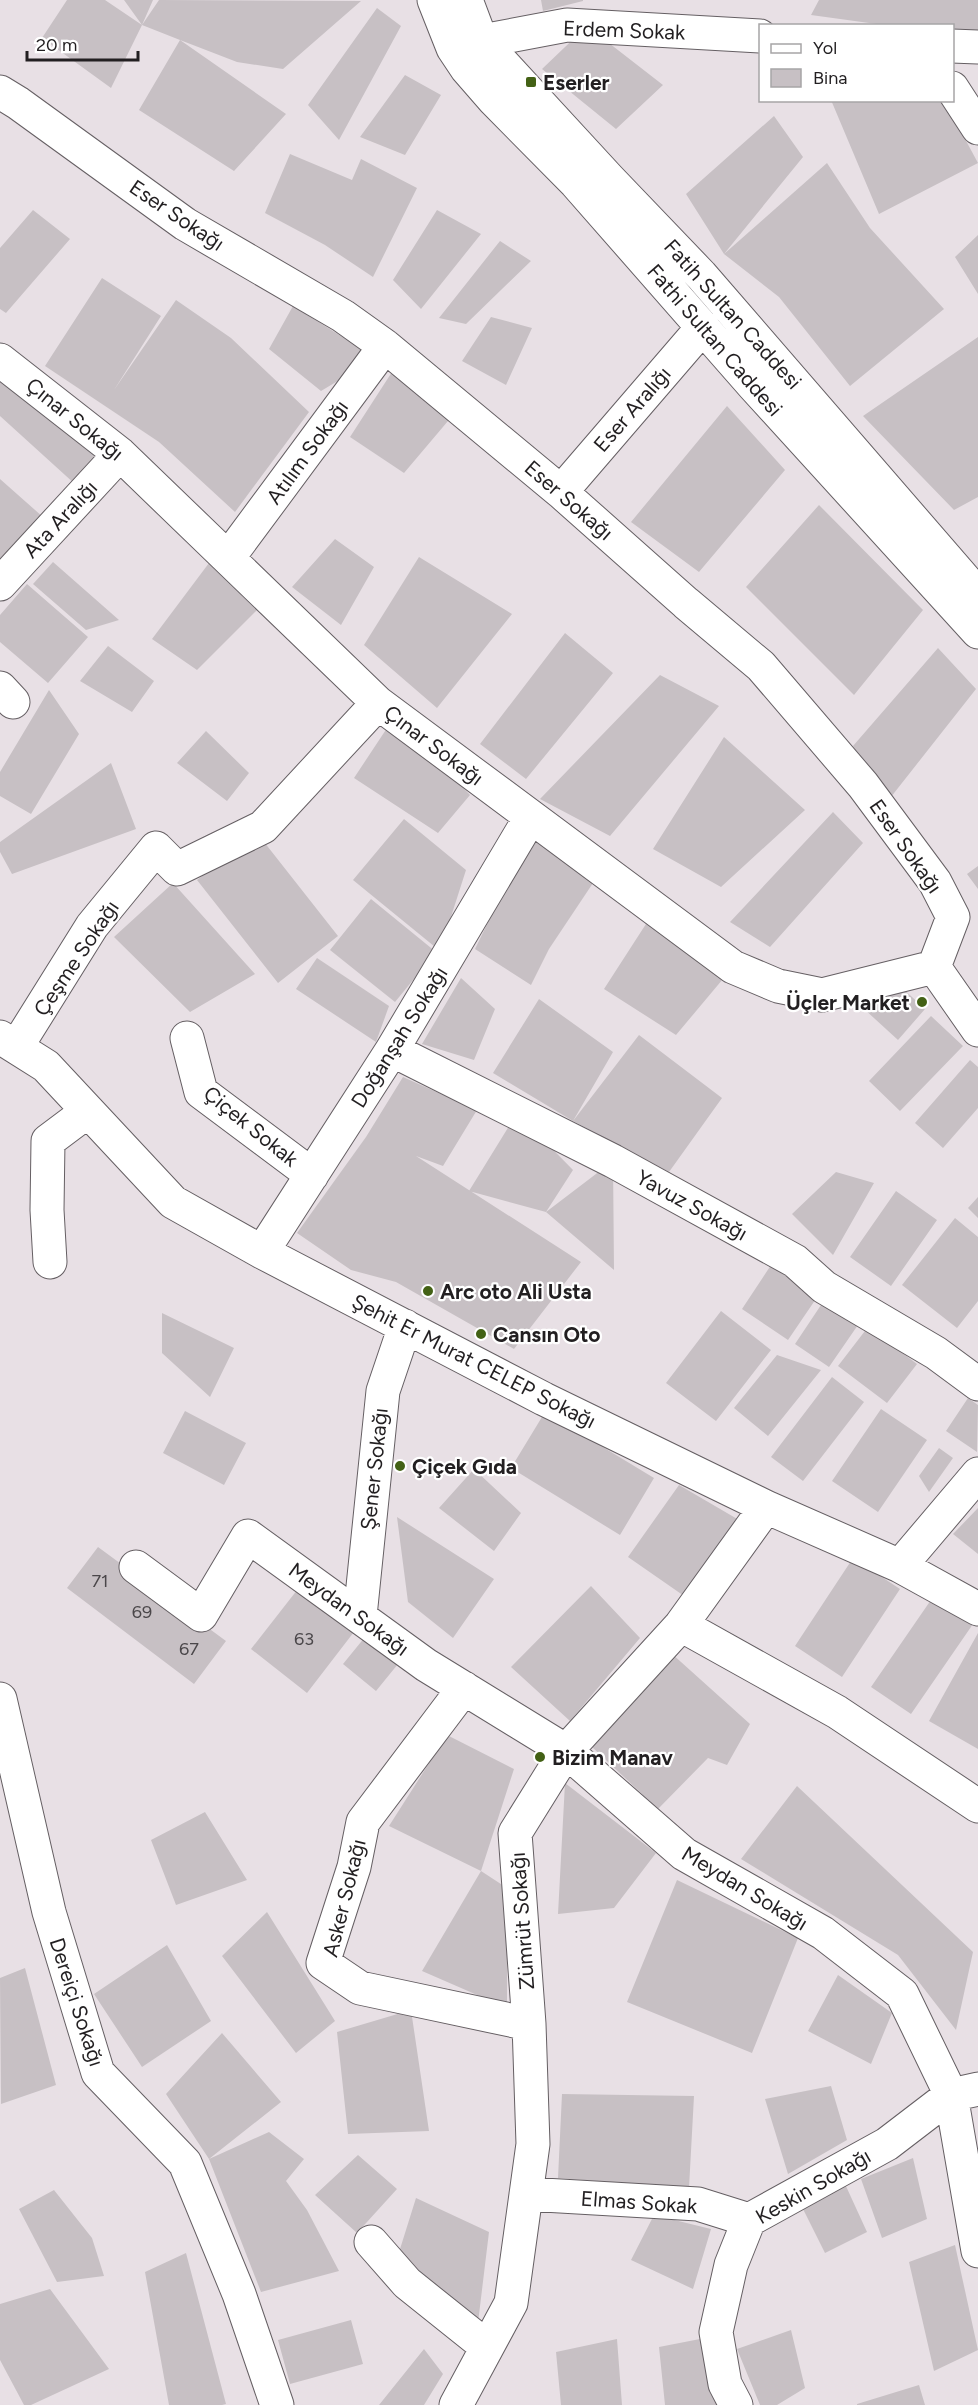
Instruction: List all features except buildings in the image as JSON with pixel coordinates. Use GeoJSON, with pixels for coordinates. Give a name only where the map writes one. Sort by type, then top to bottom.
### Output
{"type":"FeatureCollection","features":[{"type":"Feature","properties":{"kind":"street"},"geometry":{"type":"LineString","coordinates":[[434,0],[467,44]]}},
{"type":"Feature","properties":{"kind":"street"},"geometry":{"type":"LineString","coordinates":[[466,0],[467,44]]}},
{"type":"Feature","properties":{"kind":"street","name":"Erdem Sokak"},"geometry":{"type":"LineString","coordinates":[[467,44],[567,25],[759,36]]}},
{"type":"Feature","properties":{"kind":"street","name":"Fathi Sultan Caddesi"},"geometry":{"type":"LineString","coordinates":[[467,44],[466,69],[576,183],[978,633]]}},
{"type":"Feature","properties":{"kind":"street","name":"Fatih Sultan Caddesi"},"geometry":{"type":"LineString","coordinates":[[467,44],[609,179],[701,275],[978,595]]}},
{"type":"Feature","properties":{"kind":"street"},"geometry":{"type":"LineString","coordinates":[[954,46],[978,47]]}},
{"type":"Feature","properties":{"kind":"street"},"geometry":{"type":"LineString","coordinates":[[954,91],[978,128]]}},
{"type":"Feature","properties":{"kind":"street","name":"Eser Sokağı"},"geometry":{"type":"LineString","coordinates":[[0,92],[185,224],[343,316],[385,346],[561,492],[761,666],[863,785],[935,882],[953,917],[934,967]]}},
{"type":"Feature","properties":{"kind":"street","name":"Eser Aralığı"},"geometry":{"type":"LineString","coordinates":[[561,492],[704,327]]}},
{"type":"Feature","properties":{"kind":"street","name":"Atılım Sokağı"},"geometry":{"type":"LineString","coordinates":[[228,558],[385,346]]}},
{"type":"Feature","properties":{"kind":"street","name":"Çınar Sokağı"},"geometry":{"type":"LineString","coordinates":[[0,360],[120,454],[378,703],[733,968],[778,986],[822,995],[934,967]]}},
{"type":"Feature","properties":{"kind":"street","name":"Ata Aralığı"},"geometry":{"type":"LineString","coordinates":[[0,584],[120,454]]}},
{"type":"Feature","properties":{"kind":"street","name":"Çeşme Sokağı"},"geometry":{"type":"LineString","coordinates":[[9,1042],[92,926],[156,848],[177,869],[263,826],[378,703]]}},
{"type":"Feature","properties":{"kind":"street","name":"Doğanşah Sokağı"},"geometry":{"type":"LineString","coordinates":[[262,1252],[392,1050],[530,818]]}},
{"type":"Feature","properties":{"kind":"street"},"geometry":{"type":"LineString","coordinates":[[934,967],[978,1030]]}},
{"type":"Feature","properties":{"kind":"street","name":"Çiçek Sokak"},"geometry":{"type":"LineString","coordinates":[[187,1038],[201,1092],[312,1175]]}},
{"type":"Feature","properties":{"kind":"street","name":"Şehit Er Murat CELEP Sokağı"},"geometry":{"type":"LineString","coordinates":[[9,1042],[46,1066],[173,1202],[262,1252],[544,1399],[765,1507],[900,1566],[978,1609]]}},
{"type":"Feature","properties":{"kind":"street","name":"Yavuz Sokağı"},"geometry":{"type":"LineString","coordinates":[[392,1050],[613,1161],[795,1261],[824,1287],[936,1353],[978,1384]]}},
{"type":"Feature","properties":{"kind":"street"},"geometry":{"type":"LineString","coordinates":[[50,1262],[47,1209],[48,1142],[88,1111]]}},
{"type":"Feature","properties":{"kind":"street","name":"Şener Sokağı"},"geometry":{"type":"LineString","coordinates":[[360,1616],[383,1391],[405,1326]]}},
{"type":"Feature","properties":{"kind":"street"},"geometry":{"type":"LineString","coordinates":[[900,1566],[978,1474]]}},
{"type":"Feature","properties":{"kind":"street","name":"Zümrüt Sokağı"},"geometry":{"type":"LineString","coordinates":[[456,2405],[511,2302],[533,2144],[529,2024],[515,1833],[566,1751],[681,1625],[765,1507]]}},
{"type":"Feature","properties":{"kind":"street","name":"Meydan Sokağı"},"geometry":{"type":"LineString","coordinates":[[136,1568],[201,1616],[248,1536],[426,1665],[566,1751],[684,1854],[823,1933],[902,1994],[964,2092],[978,2251]]}},
{"type":"Feature","properties":{"kind":"street"},"geometry":{"type":"LineString","coordinates":[[681,1625],[837,1712],[978,1806]]}},
{"type":"Feature","properties":{"kind":"street","name":"Asker Sokağı"},"geometry":{"type":"LineString","coordinates":[[464,1688],[363,1822],[354,1867],[323,1963],[360,1988],[529,2024]]}},
{"type":"Feature","properties":{"kind":"street","name":"Dereiçi Sokağı"},"geometry":{"type":"LineString","coordinates":[[1,1713],[49,1912],[98,2073],[184,2163],[239,2294],[277,2405]]}},
{"type":"Feature","properties":{"kind":"street","name":"Keskin Sokağı"},"geometry":{"type":"LineString","coordinates":[[736,2405],[725,2384],[716,2332],[730,2265],[749,2220],[887,2144],[964,2092]]}},
{"type":"Feature","properties":{"kind":"street","name":"Elmas Sokak"},"geometry":{"type":"LineString","coordinates":[[526,2194],[698,2204],[749,2220]]}},
{"type":"Feature","properties":{"kind":"street"},"geometry":{"type":"LineString","coordinates":[[371,2242],[407,2283],[488,2347]]}},
{"type":"Feature","properties":{"kind":"place","name":"Eserler"},"geometry":{"type":"Point","coordinates":[531,82]}},
{"type":"Feature","properties":{"kind":"place","name":"Üçler Market"},"geometry":{"type":"Point","coordinates":[922,1002]}},
{"type":"Feature","properties":{"kind":"place","name":"Arc oto Ali Usta"},"geometry":{"type":"Point","coordinates":[428,1291]}},
{"type":"Feature","properties":{"kind":"place","name":"Cansın Oto"},"geometry":{"type":"Point","coordinates":[481,1334]}},
{"type":"Feature","properties":{"kind":"place","name":"Çiçek Gıda"},"geometry":{"type":"Point","coordinates":[400,1466]}},
{"type":"Feature","properties":{"kind":"place","name":"Bizim Manav"},"geometry":{"type":"Point","coordinates":[540,1757]}}]}
